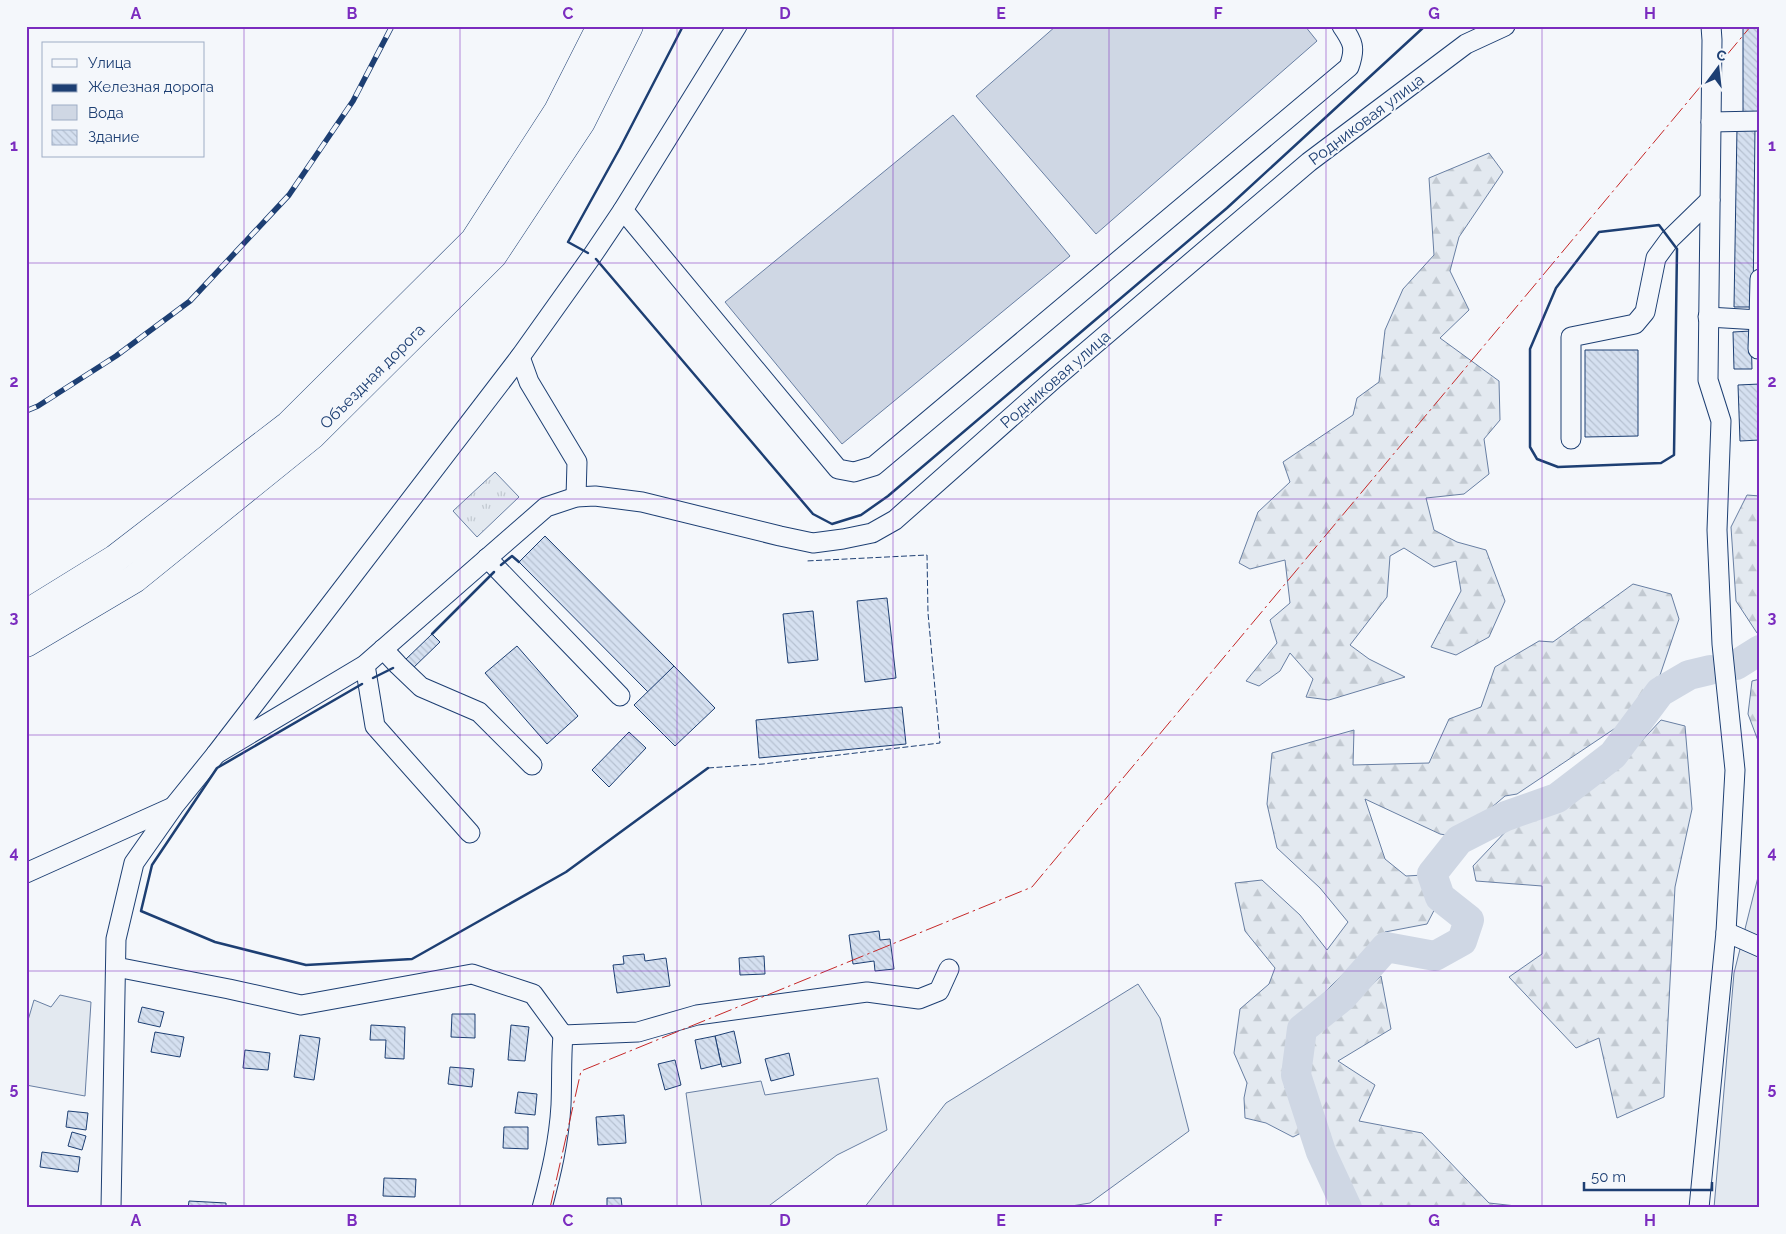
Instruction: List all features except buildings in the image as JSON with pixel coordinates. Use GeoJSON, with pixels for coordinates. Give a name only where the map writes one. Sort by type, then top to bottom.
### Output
{"type":"FeatureCollection","features":[{"type":"Feature","properties":{"kind":"highway","name":"Объездная дорога"},"geometry":{"type":"LineString","coordinates":[[26,614],[115,559],[289,425],[474,241],[558,111],[601,26]]}},
{"type":"Feature","properties":{"kind":"highway","name":"Объездная дорога"},"geometry":{"type":"LineString","coordinates":[[26,643],[134,579],[312,435],[493,255],[581,122],[629,26]]}},
{"type":"Feature","properties":{"kind":"street"},"geometry":{"type":"LineString","coordinates":[[111,1208],[116,939],[134,863],[174,806],[216,754],[520,357],[623,210],[737,26]]}},
{"type":"Feature","properties":{"kind":"street"},"geometry":{"type":"LineString","coordinates":[[623,210],[838,469],[854,472],[874,466],[1349,67],[1352,58],[1352,41],[1342,26]]}},
{"type":"Feature","properties":{"kind":"street","name":"Родниковая улица"},"geometry":{"type":"LineString","coordinates":[[487,558],[546,507],[576,497],[595,496],[642,502],[813,543],[872,533],[895,520],[1054,379],[1309,162],[1466,44],[1505,26]]}},
{"type":"Feature","properties":{"kind":"street"},"geometry":{"type":"LineString","coordinates":[[1699,1208],[1726,932],[1735,770],[1722,644],[1718,549],[1721,421],[1708,380],[1711,26]]}},
{"type":"Feature","properties":{"kind":"street"},"geometry":{"type":"LineString","coordinates":[[1711,122],[1760,121]]}},
{"type":"Feature","properties":{"kind":"street"},"geometry":{"type":"LineString","coordinates":[[1571,439],[1571,336],[1635,324],[1645,312],[1656,258],[1670,239],[1710,200]]}},
{"type":"Feature","properties":{"kind":"street"},"geometry":{"type":"LineString","coordinates":[[1758,349],[1760,279]]}},
{"type":"Feature","properties":{"kind":"street"},"geometry":{"type":"LineString","coordinates":[[1708,317],[1759,320]]}},
{"type":"Feature","properties":{"kind":"street"},"geometry":{"type":"LineString","coordinates":[[520,357],[529,382],[577,462],[576,497]]}},
{"type":"Feature","properties":{"kind":"street"},"geometry":{"type":"LineString","coordinates":[[216,754],[365,665],[487,558],[620,696]]}},
{"type":"Feature","properties":{"kind":"street"},"geometry":{"type":"LineString","coordinates":[[383,649],[421,687],[480,712],[532,765]]}},
{"type":"Feature","properties":{"kind":"street"},"geometry":{"type":"LineString","coordinates":[[365,665],[375,726],[470,833]]}},
{"type":"Feature","properties":{"kind":"street"},"geometry":{"type":"LineString","coordinates":[[26,873],[174,806]]}},
{"type":"Feature","properties":{"kind":"street"},"geometry":{"type":"LineString","coordinates":[[1726,932],[1760,947]]}},
{"type":"Feature","properties":{"kind":"street"},"geometry":{"type":"LineString","coordinates":[[116,967],[301,1005],[472,974],[533,994],[563,1035],[561,1104],[555,1158],[542,1208]]}},
{"type":"Feature","properties":{"kind":"street"},"geometry":{"type":"LineString","coordinates":[[563,1035],[638,1032],[697,1015],[867,992],[919,999],[939,991],[949,969]]}},
{"type":"Feature","properties":{"kind":"green space"},"geometry":{"type":"Polygon","coordinates":[[[1489,153],[1503,172],[1459,237],[1450,271],[1469,310],[1440,338],[1499,381],[1500,420],[1484,439],[1489,474],[1464,494],[1426,498],[1434,530],[1457,542],[1486,550],[1505,601],[1489,637],[1456,655],[1431,647],[1461,591],[1456,561],[1434,567],[1404,548],[1390,556],[1387,597],[1350,645],[1369,659],[1405,677],[1329,700],[1306,697],[1313,679],[1290,653],[1280,671],[1259,686],[1246,681],[1277,643],[1270,620],[1290,603],[1285,560],[1250,569],[1239,563],[1258,512],[1290,482],[1283,462],[1353,415],[1357,398],[1379,382],[1385,330],[1403,289],[1434,255],[1429,178],[1489,153]]]}},
{"type":"Feature","properties":{"kind":"green space"},"geometry":{"type":"Polygon","coordinates":[[[495,472],[519,497],[477,537],[453,511],[495,472]]]}},
{"type":"Feature","properties":{"kind":"green space"},"geometry":{"type":"Polygon","coordinates":[[[1747,495],[1760,496],[1760,632],[1757,633],[1736,601],[1731,527],[1747,495]]]}},
{"type":"Feature","properties":{"kind":"green space"},"geometry":{"type":"Polygon","coordinates":[[[1633,584],[1671,594],[1679,619],[1655,690],[1620,725],[1517,794],[1505,796],[1457,837],[1440,834],[1365,799],[1385,859],[1406,876],[1424,875],[1436,878],[1442,895],[1427,924],[1385,932],[1302,1015],[1285,1087],[1303,1132],[1293,1137],[1266,1123],[1245,1118],[1244,1098],[1247,1083],[1234,1053],[1240,1009],[1269,984],[1275,968],[1245,931],[1235,883],[1262,880],[1300,915],[1327,950],[1348,922],[1320,888],[1277,848],[1267,804],[1272,753],[1354,730],[1353,765],[1429,763],[1449,719],[1481,707],[1495,667],[1539,641],[1553,642],[1633,584]]]}},
{"type":"Feature","properties":{"kind":"green space"},"geometry":{"type":"Polygon","coordinates":[[[1760,679],[1760,746],[1748,714],[1752,681],[1760,679]]]}},
{"type":"Feature","properties":{"kind":"green space"},"geometry":{"type":"Polygon","coordinates":[[[1661,720],[1685,726],[1692,809],[1675,887],[1664,1097],[1617,1118],[1599,1038],[1576,1048],[1509,977],[1542,954],[1542,886],[1476,881],[1473,866],[1509,828],[1544,816],[1608,777],[1661,720]]]}},
{"type":"Feature","properties":{"kind":"green space"},"geometry":{"type":"Polygon","coordinates":[[[1760,869],[1760,1208],[1714,1208],[1734,973],[1760,869]]]}},
{"type":"Feature","properties":{"kind":"green space"},"geometry":{"type":"Polygon","coordinates":[[[1381,976],[1391,1029],[1338,1061],[1375,1085],[1359,1121],[1422,1133],[1489,1203],[1534,1208],[1356,1208],[1306,1084],[1309,1032],[1343,1011],[1381,976]]]}},
{"type":"Feature","properties":{"kind":"green space"},"geometry":{"type":"Polygon","coordinates":[[[1138,984],[1160,1018],[1189,1131],[1090,1203],[1059,1208],[864,1208],[946,1103],[1138,984]]]}},
{"type":"Feature","properties":{"kind":"green space"},"geometry":{"type":"Polygon","coordinates":[[[60,995],[91,1002],[85,1096],[26,1085],[26,1027],[34,1000],[51,1007],[60,995]]]}},
{"type":"Feature","properties":{"kind":"green space"},"geometry":{"type":"Polygon","coordinates":[[[878,1078],[887,1130],[837,1155],[766,1208],[702,1208],[686,1093],[761,1081],[765,1095],[878,1078]]]}},
{"type":"Feature","properties":{"kind":"water"},"geometry":{"type":"Polygon","coordinates":[[[1056,26],[1305,26],[1317,41],[1096,234],[976,96],[1056,26]]]}},
{"type":"Feature","properties":{"kind":"water"},"geometry":{"type":"Polygon","coordinates":[[[953,115],[1070,256],[842,444],[725,302],[953,115]]]}},
{"type":"Feature","properties":{"kind":"waterway"},"geometry":{"type":"LineString","coordinates":[[1736,665],[1760,650]]}},
{"type":"Feature","properties":{"kind":"waterway"},"geometry":{"type":"LineString","coordinates":[[1347,1208],[1321,1152],[1296,1075],[1302,1029],[1342,997],[1386,947],[1435,956],[1462,941],[1469,920],[1440,897],[1432,874],[1459,840],[1506,816],[1557,798],[1613,755],[1660,692],[1689,675],[1710,670]]}},
{"type":"Feature","properties":{"kind":"railway"},"geometry":{"type":"LineString","coordinates":[[26,411],[38,406],[116,356],[190,301],[289,195],[353,101],[392,26]]}},
{"type":"Feature","properties":{"kind":"fence"},"geometry":{"type":"LineString","coordinates":[[708,768],[763,764],[940,743],[928,613],[927,555],[806,561]]}},
{"type":"Feature","properties":{"kind":"wall"},"geometry":{"type":"LineString","coordinates":[[588,253],[568,242],[620,148],[683,26]]}},
{"type":"Feature","properties":{"kind":"wall"},"geometry":{"type":"LineString","coordinates":[[596,259],[813,514],[832,524],[861,515],[888,496],[1227,208],[1425,26]]}},
{"type":"Feature","properties":{"kind":"wall"},"geometry":{"type":"LineString","coordinates":[[1659,225],[1677,249],[1674,455],[1661,463],[1558,467],[1537,459],[1530,447],[1530,349],[1556,288],[1599,232],[1659,225]]}},
{"type":"Feature","properties":{"kind":"wall"},"geometry":{"type":"LineString","coordinates":[[501,565],[512,556],[519,562]]}},
{"type":"Feature","properties":{"kind":"wall"},"geometry":{"type":"LineString","coordinates":[[432,634],[494,572]]}},
{"type":"Feature","properties":{"kind":"wall"},"geometry":{"type":"LineString","coordinates":[[373,678],[393,668]]}},
{"type":"Feature","properties":{"kind":"wall"},"geometry":{"type":"LineString","coordinates":[[362,684],[217,768],[152,865],[141,911],[215,942],[306,965],[412,959],[566,872],[708,768]]}},
{"type":"Feature","properties":{"kind":"power"},"geometry":{"type":"LineString","coordinates":[[550,1208],[581,1071],[1032,887],[1751,26]]}}]}
